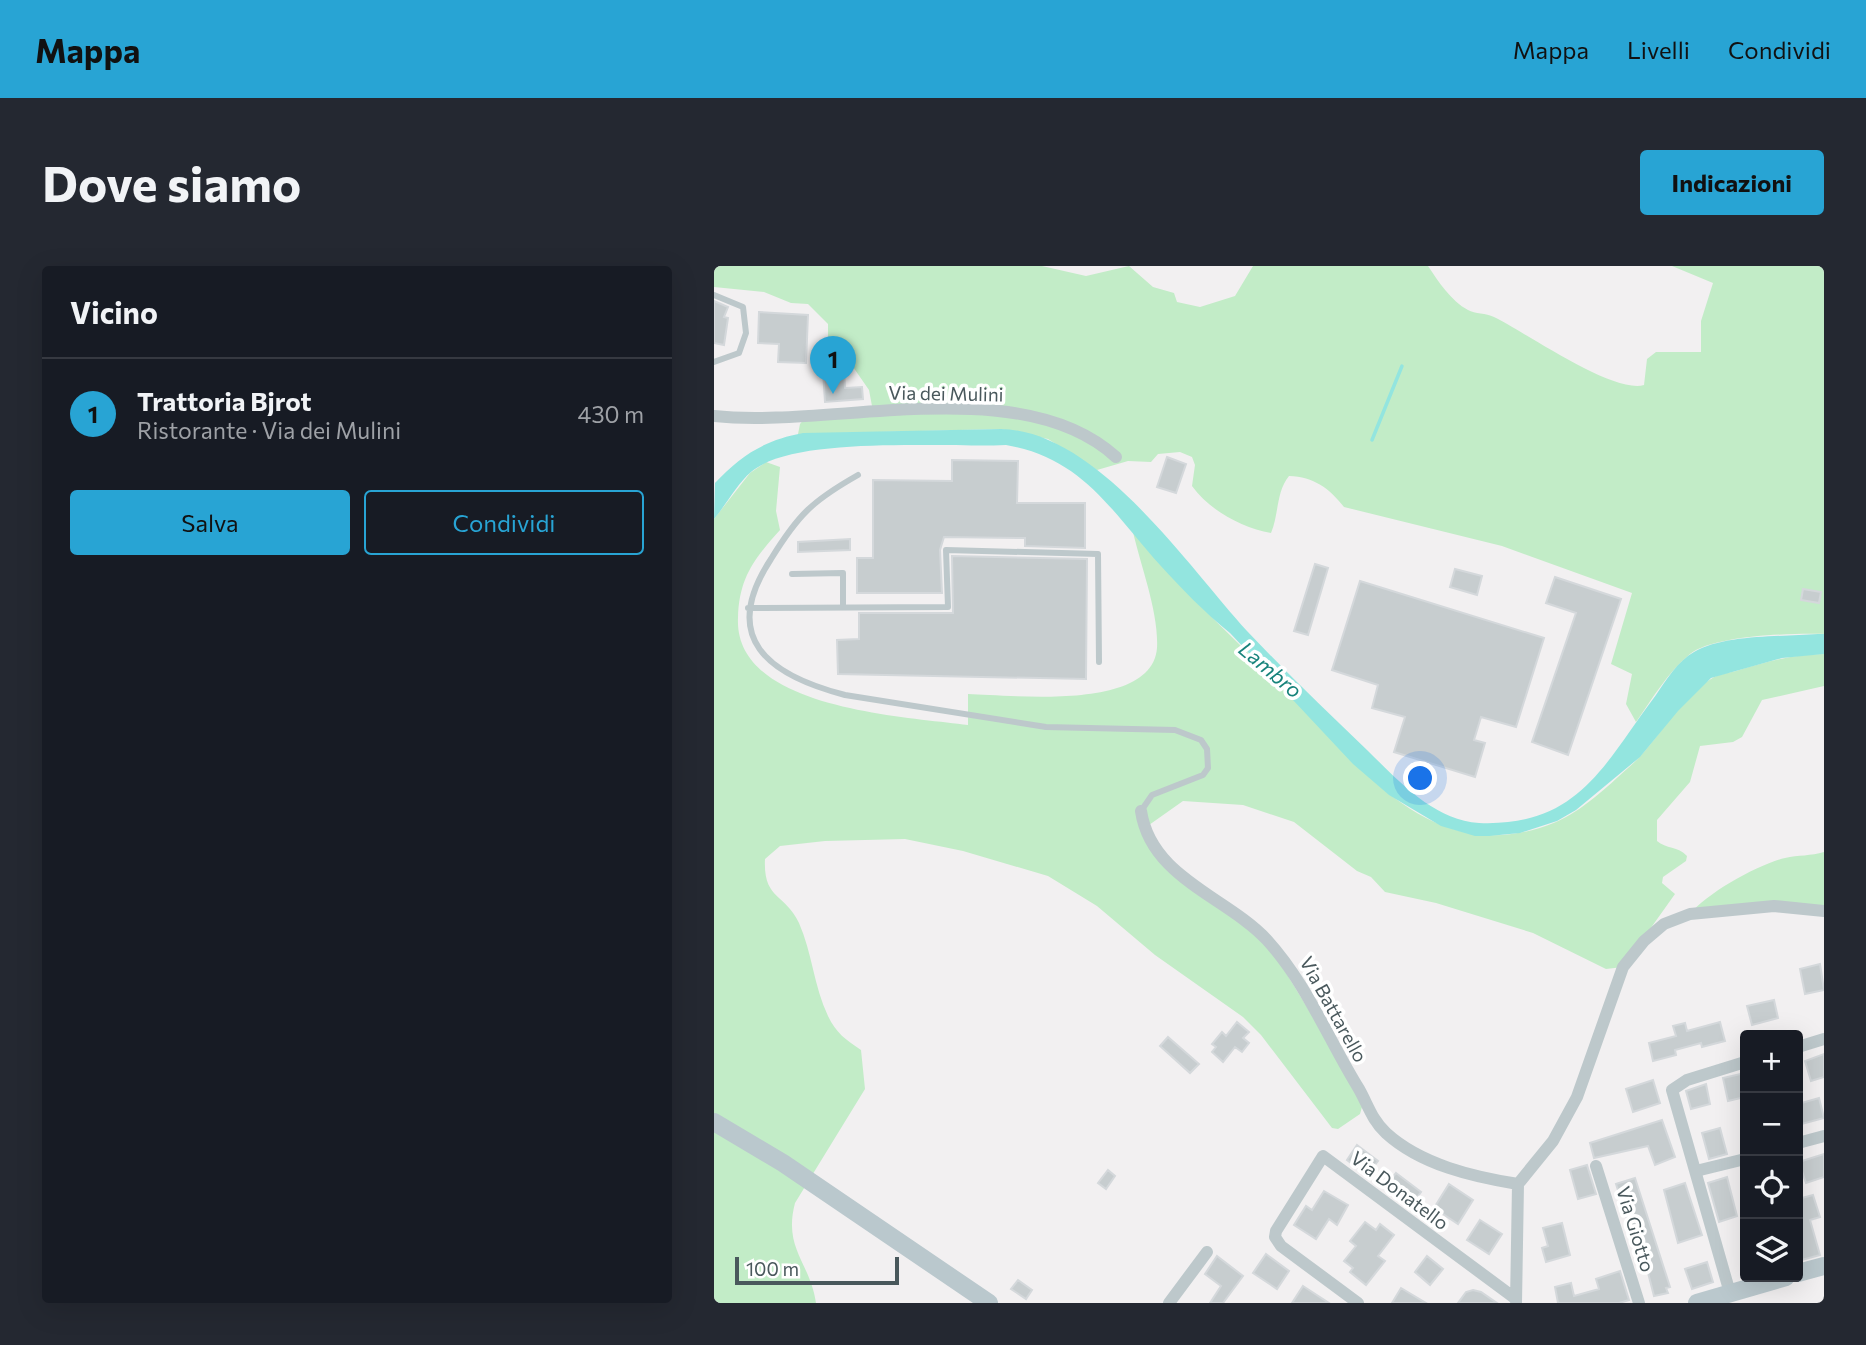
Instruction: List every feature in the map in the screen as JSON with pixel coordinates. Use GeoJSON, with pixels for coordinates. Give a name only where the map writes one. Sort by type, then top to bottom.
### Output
{"type":"FeatureCollection","features":[{"type":"Feature","properties":{"kind":"street","name":"Via dei Mulini"},"geometry":{"type":"LineString","coordinates":[[714,416],[740,418],[992,410],[1024,414],[1094,439],[1116,457]]}},
{"type":"Feature","properties":{"kind":"street","name":"Via Battarello"},"geometry":{"type":"LineString","coordinates":[[1141,811],[1145,830],[1161,856],[1186,881],[1264,937],[1289,965],[1360,1090],[1370,1115],[1386,1133],[1406,1148],[1442,1164],[1479,1177],[1518,1184]]}},
{"type":"Feature","properties":{"kind":"street"},"geometry":{"type":"LineString","coordinates":[[1516,1301],[1518,1184],[1553,1141],[1577,1097],[1623,967],[1644,941],[1664,924],[1690,914],[1741,907],[1774,906],[1824,911]]}},
{"type":"Feature","properties":{"kind":"street"},"geometry":{"type":"LineString","coordinates":[[1803,1046],[1824,1040]]}},
{"type":"Feature","properties":{"kind":"street"},"geometry":{"type":"LineString","coordinates":[[1730,1293],[1672,1096],[1674,1086],[1740,1064]]}},
{"type":"Feature","properties":{"kind":"street"},"geometry":{"type":"LineString","coordinates":[[714,1122],[783,1163],[989,1303]]}},
{"type":"Feature","properties":{"kind":"street"},"geometry":{"type":"LineString","coordinates":[[1803,1142],[1824,1136]]}},
{"type":"Feature","properties":{"kind":"street","name":"Via Donatello"},"geometry":{"type":"LineString","coordinates":[[1358,1303],[1282,1246],[1275,1237],[1276,1231],[1323,1156],[1516,1301]]}},
{"type":"Feature","properties":{"kind":"street"},"geometry":{"type":"LineString","coordinates":[[1696,1171],[1740,1159]]}},
{"type":"Feature","properties":{"kind":"street","name":"Via Giotto"},"geometry":{"type":"LineString","coordinates":[[1596,1166],[1639,1303]]}},
{"type":"Feature","properties":{"kind":"street"},"geometry":{"type":"LineString","coordinates":[[1169,1303],[1207,1252]]}},
{"type":"Feature","properties":{"kind":"street"},"geometry":{"type":"LineString","coordinates":[[1696,1303],[1768,1282]]}},
{"type":"Feature","properties":{"kind":"lane"},"geometry":{"type":"LineString","coordinates":[[714,295],[743,307],[746,333],[739,354],[714,362]]}},
{"type":"Feature","properties":{"kind":"lane"},"geometry":{"type":"LineString","coordinates":[[858,475],[819,497],[795,521],[756,582],[748,608],[752,637],[760,651],[779,670],[819,688],[902,705],[936,707],[987,720],[1046,727],[1175,730],[1201,740],[1207,749],[1208,768],[1203,775],[1152,795],[1141,811]]}},
{"type":"Feature","properties":{"kind":"lane"},"geometry":{"type":"LineString","coordinates":[[748,608],[948,607],[946,550],[1098,554],[1099,662]]}},
{"type":"Feature","properties":{"kind":"lane"},"geometry":{"type":"LineString","coordinates":[[792,574],[843,573],[844,607]]}},
{"type":"Feature","properties":{"kind":"green space"},"geometry":{"type":"Polygon","coordinates":[[[714,266],[1042,266],[1086,276],[1129,266],[1153,287],[1174,293],[1177,302],[1200,307],[1235,296],[1253,266],[1428,266],[1451,296],[1468,310],[1494,317],[1569,360],[1612,380],[1630,385],[1644,385],[1647,359],[1656,352],[1701,352],[1701,321],[1713,283],[1672,266],[1824,266],[1824,634],[1754,636],[1701,648],[1690,654],[1675,669],[1636,722],[1626,704],[1632,674],[1611,664],[1632,593],[1502,546],[1344,507],[1333,494],[1320,485],[1298,477],[1289,476],[1285,482],[1271,533],[1260,531],[1227,517],[1207,503],[1192,486],[1195,465],[1192,457],[1180,452],[1158,454],[1151,462],[1128,461],[1097,470],[1048,439],[1001,429],[798,434],[800,424],[805,418],[872,406],[869,390],[851,364],[834,351],[828,339],[828,324],[808,304],[791,303],[764,292],[714,287],[714,266]]]}},
{"type":"Feature","properties":{"kind":"green space"},"geometry":{"type":"Polygon","coordinates":[[[766,462],[780,467],[776,511],[780,530],[756,560],[741,591],[738,618],[744,648],[763,672],[792,689],[827,702],[866,711],[968,725],[968,694],[1045,697],[1077,695],[1106,691],[1131,682],[1149,668],[1157,648],[1152,605],[1133,532],[1187,593],[1370,778],[1402,803],[1435,822],[1472,833],[1512,834],[1556,822],[1575,812],[1639,758],[1689,697],[1717,676],[1780,659],[1824,654],[1824,686],[1762,700],[1742,737],[1733,742],[1700,746],[1690,782],[1657,820],[1657,841],[1687,856],[1686,861],[1663,877],[1662,883],[1675,894],[1623,967],[1606,969],[1533,933],[1436,903],[1385,892],[1371,877],[1357,871],[1294,822],[1243,805],[1183,801],[1149,825],[1161,856],[1264,937],[1364,1100],[1360,1114],[1338,1129],[1332,1128],[1261,1035],[1243,1017],[1155,955],[1097,906],[1048,876],[963,851],[905,839],[825,841],[780,846],[765,859],[768,882],[799,923],[819,993],[831,1022],[842,1036],[861,1050],[865,1089],[795,1203],[792,1232],[816,1303],[714,1303],[714,519],[750,473],[766,462]]]}},
{"type":"Feature","properties":{"kind":"green space"},"geometry":{"type":"Polygon","coordinates":[[[1824,852],[1824,911],[1774,906],[1690,914],[1708,897],[1762,866],[1785,858],[1824,852]]]}},
{"type":"Feature","properties":{"kind":"water","name":"Lambro"},"geometry":{"type":"Polygon","coordinates":[[[1001,429],[1037,436],[1072,452],[1105,476],[1138,506],[1247,631],[1391,774],[1417,797],[1446,815],[1462,820],[1479,823],[1513,821],[1542,814],[1565,802],[1586,786],[1604,767],[1683,660],[1707,646],[1737,639],[1824,634],[1824,654],[1782,658],[1711,678],[1678,711],[1640,757],[1576,810],[1557,821],[1520,833],[1475,836],[1441,826],[1389,795],[1353,764],[1230,633],[1177,583],[1094,490],[1056,462],[1033,452],[1006,445],[910,445],[834,448],[800,453],[772,460],[751,472],[714,519],[715,483],[734,464],[754,450],[789,436],[803,433],[1001,429]]]}},
{"type":"Feature","properties":{"kind":"building"},"geometry":{"type":"Polygon","coordinates":[[[714,301],[728,307],[724,317],[728,318],[724,345],[714,343],[714,301]]]}},
{"type":"Feature","properties":{"kind":"building"},"geometry":{"type":"Polygon","coordinates":[[[759,312],[808,315],[806,363],[778,362],[779,344],[758,343],[759,312]]]}},
{"type":"Feature","properties":{"kind":"building"},"geometry":{"type":"Polygon","coordinates":[[[844,370],[845,388],[862,387],[863,399],[825,402],[823,371],[844,370]]]}},
{"type":"Feature","properties":{"kind":"building"},"geometry":{"type":"Polygon","coordinates":[[[1167,457],[1186,464],[1176,493],[1157,487],[1167,457]]]}},
{"type":"Feature","properties":{"kind":"building"},"geometry":{"type":"Polygon","coordinates":[[[952,460],[1018,461],[1017,503],[1085,503],[1085,548],[1025,546],[1025,538],[944,537],[940,550],[942,593],[857,593],[857,558],[873,558],[873,480],[952,481],[952,460]]]}},
{"type":"Feature","properties":{"kind":"building"},"geometry":{"type":"Polygon","coordinates":[[[850,539],[850,550],[798,552],[798,542],[850,539]]]}},
{"type":"Feature","properties":{"kind":"building"},"geometry":{"type":"Polygon","coordinates":[[[952,556],[1087,559],[1086,679],[838,674],[837,640],[859,639],[859,613],[953,613],[952,556]]]}},
{"type":"Feature","properties":{"kind":"building"},"geometry":{"type":"Polygon","coordinates":[[[1315,564],[1328,568],[1308,635],[1294,631],[1315,564]]]}},
{"type":"Feature","properties":{"kind":"building"},"geometry":{"type":"Polygon","coordinates":[[[1455,569],[1482,576],[1477,595],[1450,587],[1455,569]]]}},
{"type":"Feature","properties":{"kind":"building"},"geometry":{"type":"Polygon","coordinates":[[[1555,577],[1621,599],[1568,755],[1532,742],[1576,613],[1546,603],[1555,577]]]}},
{"type":"Feature","properties":{"kind":"building"},"geometry":{"type":"Polygon","coordinates":[[[1360,581],[1544,638],[1516,727],[1481,717],[1474,740],[1485,743],[1475,777],[1394,752],[1405,717],[1372,708],[1378,685],[1332,670],[1360,581]]]}},
{"type":"Feature","properties":{"kind":"building"},"geometry":{"type":"Polygon","coordinates":[[[1803,589],[1821,592],[1819,603],[1801,600],[1803,589]]]}},
{"type":"Feature","properties":{"kind":"building"},"geometry":{"type":"Polygon","coordinates":[[[1820,964],[1824,990],[1805,994],[1800,969],[1820,964]]]}},
{"type":"Feature","properties":{"kind":"building"},"geometry":{"type":"Polygon","coordinates":[[[1774,1000],[1778,1018],[1752,1025],[1747,1006],[1774,1000]]]}},
{"type":"Feature","properties":{"kind":"building"},"geometry":{"type":"Polygon","coordinates":[[[1237,1022],[1249,1032],[1243,1038],[1249,1043],[1242,1052],[1235,1047],[1223,1062],[1212,1052],[1216,1047],[1212,1044],[1222,1032],[1226,1036],[1237,1022]]]}},
{"type":"Feature","properties":{"kind":"building"},"geometry":{"type":"Polygon","coordinates":[[[1720,1022],[1725,1041],[1702,1047],[1701,1043],[1675,1050],[1676,1055],[1653,1061],[1649,1043],[1676,1036],[1673,1026],[1685,1023],[1687,1031],[1720,1022]]]}},
{"type":"Feature","properties":{"kind":"building"},"geometry":{"type":"Polygon","coordinates":[[[1168,1037],[1199,1064],[1190,1073],[1160,1046],[1168,1037]]]}},
{"type":"Feature","properties":{"kind":"building"},"geometry":{"type":"Polygon","coordinates":[[[1824,1054],[1824,1077],[1811,1081],[1805,1061],[1824,1054]]]}},
{"type":"Feature","properties":{"kind":"building"},"geometry":{"type":"Polygon","coordinates":[[[1740,1074],[1740,1098],[1728,1101],[1723,1078],[1740,1074]]]}},
{"type":"Feature","properties":{"kind":"building"},"geometry":{"type":"Polygon","coordinates":[[[1653,1080],[1660,1103],[1633,1112],[1626,1089],[1653,1080]]]}},
{"type":"Feature","properties":{"kind":"building"},"geometry":{"type":"Polygon","coordinates":[[[1706,1084],[1710,1104],[1691,1109],[1686,1091],[1706,1084]]]}},
{"type":"Feature","properties":{"kind":"building"},"geometry":{"type":"Polygon","coordinates":[[[1819,1098],[1824,1118],[1803,1124],[1803,1103],[1819,1098]]]}},
{"type":"Feature","properties":{"kind":"building"},"geometry":{"type":"Polygon","coordinates":[[[1662,1120],[1675,1157],[1655,1165],[1648,1146],[1594,1158],[1590,1143],[1662,1120]]]}},
{"type":"Feature","properties":{"kind":"building"},"geometry":{"type":"Polygon","coordinates":[[[1720,1128],[1727,1154],[1709,1159],[1702,1133],[1720,1128]]]}},
{"type":"Feature","properties":{"kind":"building"},"geometry":{"type":"Polygon","coordinates":[[[1357,1145],[1378,1161],[1367,1175],[1347,1160],[1357,1145]]]}},
{"type":"Feature","properties":{"kind":"building"},"geometry":{"type":"Polygon","coordinates":[[[1824,1154],[1824,1177],[1806,1183],[1803,1161],[1824,1154]]]}},
{"type":"Feature","properties":{"kind":"building"},"geometry":{"type":"Polygon","coordinates":[[[1587,1165],[1596,1194],[1578,1199],[1570,1170],[1587,1165]]]}},
{"type":"Feature","properties":{"kind":"building"},"geometry":{"type":"Polygon","coordinates":[[[1108,1170],[1115,1176],[1106,1189],[1098,1183],[1108,1170]]]}},
{"type":"Feature","properties":{"kind":"building"},"geometry":{"type":"Polygon","coordinates":[[[1396,1173],[1421,1192],[1413,1203],[1387,1184],[1396,1173]]]}},
{"type":"Feature","properties":{"kind":"building"},"geometry":{"type":"Polygon","coordinates":[[[1727,1177],[1737,1216],[1719,1222],[1708,1183],[1727,1177]]]}},
{"type":"Feature","properties":{"kind":"building"},"geometry":{"type":"Polygon","coordinates":[[[1635,1178],[1670,1287],[1666,1288],[1668,1293],[1654,1296],[1646,1265],[1642,1266],[1616,1184],[1635,1178]]]}},
{"type":"Feature","properties":{"kind":"building"},"geometry":{"type":"Polygon","coordinates":[[[1685,1183],[1702,1235],[1678,1243],[1664,1190],[1685,1183]]]}},
{"type":"Feature","properties":{"kind":"building"},"geometry":{"type":"Polygon","coordinates":[[[1449,1184],[1473,1200],[1458,1224],[1434,1208],[1449,1184]]]}},
{"type":"Feature","properties":{"kind":"building"},"geometry":{"type":"Polygon","coordinates":[[[1324,1191],[1348,1205],[1337,1225],[1329,1219],[1316,1239],[1294,1225],[1306,1206],[1312,1210],[1324,1191]]]}},
{"type":"Feature","properties":{"kind":"building"},"geometry":{"type":"Polygon","coordinates":[[[1813,1195],[1820,1217],[1810,1220],[1820,1255],[1803,1260],[1803,1219],[1803,1198],[1813,1195]]]}},
{"type":"Feature","properties":{"kind":"building"},"geometry":{"type":"Polygon","coordinates":[[[1480,1220],[1502,1234],[1489,1254],[1467,1240],[1480,1220]]]}},
{"type":"Feature","properties":{"kind":"building"},"geometry":{"type":"Polygon","coordinates":[[[1365,1222],[1376,1230],[1380,1224],[1394,1235],[1378,1256],[1385,1261],[1366,1285],[1350,1272],[1353,1268],[1344,1261],[1356,1246],[1350,1241],[1365,1222]]]}},
{"type":"Feature","properties":{"kind":"building"},"geometry":{"type":"Polygon","coordinates":[[[1562,1223],[1570,1255],[1546,1262],[1542,1248],[1548,1246],[1543,1228],[1562,1223]]]}},
{"type":"Feature","properties":{"kind":"building"},"geometry":{"type":"Polygon","coordinates":[[[1266,1254],[1289,1271],[1277,1289],[1253,1273],[1266,1254]]]}},
{"type":"Feature","properties":{"kind":"building"},"geometry":{"type":"Polygon","coordinates":[[[1217,1256],[1243,1276],[1223,1303],[1210,1303],[1221,1286],[1205,1274],[1217,1256]]]}},
{"type":"Feature","properties":{"kind":"building"},"geometry":{"type":"Polygon","coordinates":[[[1427,1256],[1443,1269],[1430,1285],[1415,1272],[1427,1256]]]}},
{"type":"Feature","properties":{"kind":"building"},"geometry":{"type":"Polygon","coordinates":[[[1707,1262],[1713,1282],[1692,1289],[1685,1269],[1707,1262]]]}},
{"type":"Feature","properties":{"kind":"building"},"geometry":{"type":"Polygon","coordinates":[[[1620,1271],[1629,1300],[1619,1303],[1558,1303],[1555,1287],[1571,1283],[1574,1296],[1599,1289],[1596,1279],[1620,1271]]]}},
{"type":"Feature","properties":{"kind":"building"},"geometry":{"type":"Polygon","coordinates":[[[1018,1280],[1032,1290],[1026,1299],[1011,1289],[1018,1280]]]}},
{"type":"Feature","properties":{"kind":"building"},"geometry":{"type":"Polygon","coordinates":[[[1303,1286],[1329,1303],[1292,1303],[1303,1286]]]}},
{"type":"Feature","properties":{"kind":"building"},"geometry":{"type":"Polygon","coordinates":[[[1401,1288],[1426,1303],[1392,1303],[1401,1288]]]}},
{"type":"Feature","properties":{"kind":"building"},"geometry":{"type":"Polygon","coordinates":[[[1473,1290],[1497,1303],[1458,1303],[1466,1292],[1473,1290]]]}},
{"type":"Feature","properties":{"kind":"waterway"},"geometry":{"type":"LineString","coordinates":[[1372,440],[1402,366]]}},
{"type":"Feature","properties":{"kind":"place","name":"Trattoria Bjrot"},"geometry":{"type":"Point","coordinates":[833,394]}}]}
